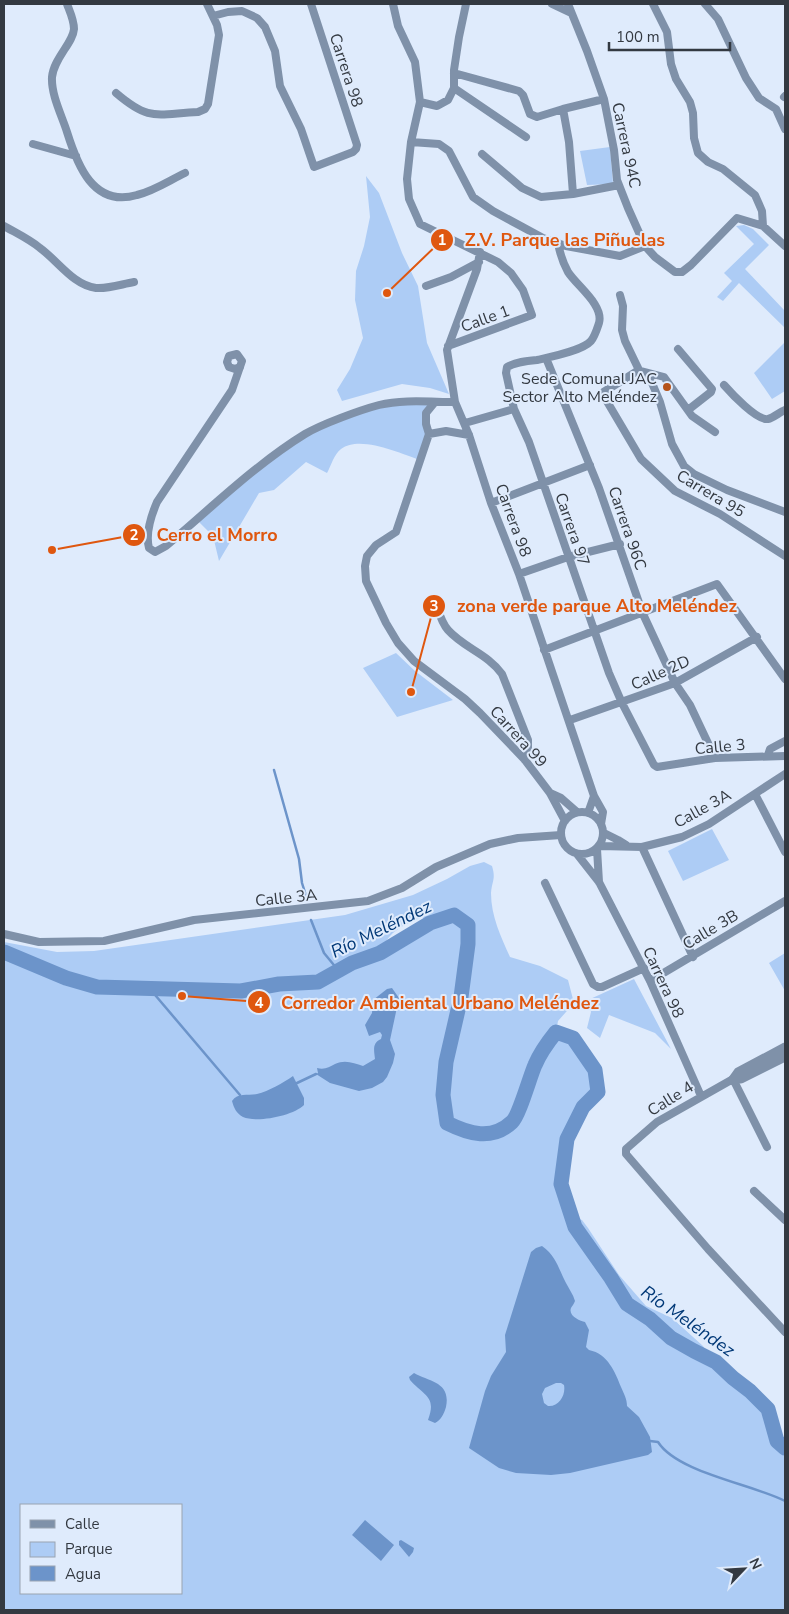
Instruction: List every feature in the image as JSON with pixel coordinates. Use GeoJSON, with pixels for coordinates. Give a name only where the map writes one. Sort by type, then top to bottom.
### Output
{"type":"FeatureCollection","features":[{"type":"Feature","properties":{"kind":"street"},"geometry":{"type":"LineString","coordinates":[[67,4],[73,22],[73,32],[55,67],[52,84],[82,171],[90,182],[106,194],[119,197],[139,195],[185,173]]}},
{"type":"Feature","properties":{"kind":"street"},"geometry":{"type":"LineString","coordinates":[[116,92],[132,106],[147,114],[159,115],[205,109],[208,104],[219,35],[208,4]]}},
{"type":"Feature","properties":{"kind":"street","name":"Carrera 98"},"geometry":{"type":"LineString","coordinates":[[213,16],[242,11],[253,15],[265,27],[275,51],[280,86],[300,126],[314,167],[353,152],[357,145],[311,4]]}},
{"type":"Feature","properties":{"kind":"street"},"geometry":{"type":"LineString","coordinates":[[393,4],[398,26],[415,62],[420,102],[407,179],[409,199],[420,224],[480,252]]}},
{"type":"Feature","properties":{"kind":"street"},"geometry":{"type":"LineString","coordinates":[[420,102],[437,106],[448,100],[454,88],[459,37],[466,4]]}},
{"type":"Feature","properties":{"kind":"street"},"geometry":{"type":"LineString","coordinates":[[552,4],[571,13]]}},
{"type":"Feature","properties":{"kind":"street","name":"Carrera 94C"},"geometry":{"type":"LineString","coordinates":[[568,4],[604,99],[614,150],[617,180],[646,246],[655,257],[675,272],[682,272],[737,218],[763,226]]}},
{"type":"Feature","properties":{"kind":"street"},"geometry":{"type":"LineString","coordinates":[[653,4],[668,32],[671,64],[693,113],[694,138],[698,153],[708,162],[723,169],[755,195],[762,210],[763,226],[785,246]]}},
{"type":"Feature","properties":{"kind":"street"},"geometry":{"type":"LineString","coordinates":[[705,4],[718,19],[746,78],[760,98],[776,109],[785,129]]}},
{"type":"Feature","properties":{"kind":"street"},"geometry":{"type":"LineString","coordinates":[[454,73],[519,91],[523,95],[530,114],[537,117],[562,108],[604,99]]}},
{"type":"Feature","properties":{"kind":"street"},"geometry":{"type":"LineString","coordinates":[[454,88],[526,138]]}},
{"type":"Feature","properties":{"kind":"street"},"geometry":{"type":"LineString","coordinates":[[562,108],[569,142],[572,194]]}},
{"type":"Feature","properties":{"kind":"street"},"geometry":{"type":"LineString","coordinates":[[412,142],[439,144],[449,151],[473,197],[494,212],[543,238],[620,256],[646,246]]}},
{"type":"Feature","properties":{"kind":"street"},"geometry":{"type":"LineString","coordinates":[[33,144],[76,156]]}},
{"type":"Feature","properties":{"kind":"street"},"geometry":{"type":"LineString","coordinates":[[482,154],[522,188],[541,197],[572,194],[620,185]]}},
{"type":"Feature","properties":{"kind":"street"},"geometry":{"type":"LineString","coordinates":[[4,226],[34,244],[85,285],[95,288],[106,288],[134,282]]}},
{"type":"Feature","properties":{"kind":"street"},"geometry":{"type":"LineString","coordinates":[[546,358],[581,348],[590,342],[600,320],[597,309],[568,273],[561,257],[558,243]]}},
{"type":"Feature","properties":{"kind":"street","name":"Carrera 98"},"geometry":{"type":"LineString","coordinates":[[480,252],[479,262],[447,350],[455,402],[470,435],[491,503],[519,574],[570,720],[594,796],[603,812],[601,824]]}},
{"type":"Feature","properties":{"kind":"street","name":"Calle 1"},"geometry":{"type":"LineString","coordinates":[[448,346],[532,315],[522,290],[511,273],[498,262],[480,252]]}},
{"type":"Feature","properties":{"kind":"street"},"geometry":{"type":"LineString","coordinates":[[426,286],[451,277],[479,262]]}},
{"type":"Feature","properties":{"kind":"street"},"geometry":{"type":"LineString","coordinates":[[620,295],[623,306],[622,330],[639,370],[652,383],[660,402],[672,444],[684,466],[694,474],[727,490],[785,512]]}},
{"type":"Feature","properties":{"kind":"street"},"geometry":{"type":"LineString","coordinates":[[678,349],[712,388],[710,392],[688,410]]}},
{"type":"Feature","properties":{"kind":"street","name":"Carrera 97"},"geometry":{"type":"LineString","coordinates":[[546,358],[514,363],[507,368],[506,374],[514,409],[528,442],[622,703],[654,765],[657,767]]}},
{"type":"Feature","properties":{"kind":"street","name":"Carrera 96C"},"geometry":{"type":"LineString","coordinates":[[546,358],[620,544],[643,614],[675,684],[690,705],[714,758]]}},
{"type":"Feature","properties":{"kind":"street"},"geometry":{"type":"LineString","coordinates":[[240,367],[232,390],[157,502],[151,516],[148,542],[149,548],[155,552],[166,546],[268,460],[306,434],[380,404],[418,401],[455,402]]}},
{"type":"Feature","properties":{"kind":"street"},"geometry":{"type":"LineString","coordinates":[[639,370],[664,378],[692,416],[715,432]]}},
{"type":"Feature","properties":{"kind":"street","name":"Carrera 95"},"geometry":{"type":"LineString","coordinates":[[639,370],[602,393],[641,459],[675,491],[720,514],[785,556]]}},
{"type":"Feature","properties":{"kind":"street"},"geometry":{"type":"LineString","coordinates":[[724,386],[763,419],[768,419],[785,410]]}},
{"type":"Feature","properties":{"kind":"street"},"geometry":{"type":"LineString","coordinates":[[418,401],[426,413],[426,424],[429,434],[446,431],[470,435]]}},
{"type":"Feature","properties":{"kind":"street"},"geometry":{"type":"LineString","coordinates":[[426,413],[435,402]]}},
{"type":"Feature","properties":{"kind":"street"},"geometry":{"type":"LineString","coordinates":[[465,423],[514,409]]}},
{"type":"Feature","properties":{"kind":"street","name":"Carrera 99"},"geometry":{"type":"LineString","coordinates":[[429,434],[396,532],[376,545],[367,556],[365,566],[366,581],[398,643],[414,661],[464,699],[525,760],[550,793],[565,821]]}},
{"type":"Feature","properties":{"kind":"street"},"geometry":{"type":"LineString","coordinates":[[491,503],[590,465]]}},
{"type":"Feature","properties":{"kind":"street"},"geometry":{"type":"LineString","coordinates":[[519,574],[568,557],[620,544]]}},
{"type":"Feature","properties":{"kind":"street"},"geometry":{"type":"LineString","coordinates":[[544,650],[643,614],[717,584],[785,678]]}},
{"type":"Feature","properties":{"kind":"street"},"geometry":{"type":"LineString","coordinates":[[434,598],[447,629],[462,643],[496,665],[502,674],[528,740],[528,752],[525,760]]}},
{"type":"Feature","properties":{"kind":"street","name":"Calle 2D"},"geometry":{"type":"LineString","coordinates":[[570,720],[675,684],[756,637]]}},
{"type":"Feature","properties":{"kind":"street"},"geometry":{"type":"LineString","coordinates":[[768,755],[770,749],[785,741]]}},
{"type":"Feature","properties":{"kind":"street","name":"Calle 3"},"geometry":{"type":"LineString","coordinates":[[657,767],[714,758],[785,756]]}},
{"type":"Feature","properties":{"kind":"street","name":"Calle 3A"},"geometry":{"type":"LineString","coordinates":[[599,847],[626,845],[642,847],[682,837],[710,824],[785,774]]}},
{"type":"Feature","properties":{"kind":"street","name":"Carrera 99"},"geometry":{"type":"LineString","coordinates":[[550,793],[561,798],[578,812]]}},
{"type":"Feature","properties":{"kind":"street"},"geometry":{"type":"LineString","coordinates":[[754,794],[785,852]]}},
{"type":"Feature","properties":{"kind":"street"},"geometry":{"type":"LineString","coordinates":[[588,813],[594,796]]}},
{"type":"Feature","properties":{"kind":"street"},"geometry":{"type":"LineString","coordinates":[[578,812],[588,813],[597,818],[604,834],[599,847],[587,854],[577,854],[566,847],[561,836],[562,828],[570,816],[578,812]]}},
{"type":"Feature","properties":{"kind":"street","name":"Calle 3A"},"geometry":{"type":"LineString","coordinates":[[604,834],[626,845]]}},
{"type":"Feature","properties":{"kind":"street","name":"Calle 3A"},"geometry":{"type":"LineString","coordinates":[[4,934],[39,942],[104,941],[194,920],[368,901],[402,888],[436,867],[490,844],[518,838],[561,836]]}},
{"type":"Feature","properties":{"kind":"street","name":"Carrera 98"},"geometry":{"type":"LineString","coordinates":[[599,847],[599,882]]}},
{"type":"Feature","properties":{"kind":"street"},"geometry":{"type":"LineString","coordinates":[[642,847],[693,957]]}},
{"type":"Feature","properties":{"kind":"street","name":"Carrera 98"},"geometry":{"type":"LineString","coordinates":[[577,854],[599,882],[644,968],[701,1096]]}},
{"type":"Feature","properties":{"kind":"street"},"geometry":{"type":"LineString","coordinates":[[545,883],[593,984],[602,987],[644,968]]}},
{"type":"Feature","properties":{"kind":"street","name":"Calle 3B"},"geometry":{"type":"LineString","coordinates":[[650,982],[785,901]]}},
{"type":"Feature","properties":{"kind":"street","name":"Calle 4"},"geometry":{"type":"LineString","coordinates":[[785,1047],[738,1072],[733,1079],[657,1122],[626,1149],[626,1154],[702,1242],[785,1332]]}},
{"type":"Feature","properties":{"kind":"street","name":"Calle 4"},"geometry":{"type":"LineString","coordinates":[[733,1079],[741,1079],[785,1057]]}},
{"type":"Feature","properties":{"kind":"street"},"geometry":{"type":"LineString","coordinates":[[733,1079],[767,1147]]}},
{"type":"Feature","properties":{"kind":"street"},"geometry":{"type":"LineString","coordinates":[[754,1191],[785,1220]]}},
{"type":"Feature","properties":{"kind":"green space"},"geometry":{"type":"Polygon","coordinates":[[[610,147],[613,184],[587,185],[580,151],[610,147]]]}},
{"type":"Feature","properties":{"kind":"green space"},"geometry":{"type":"Polygon","coordinates":[[[366,176],[379,193],[402,253],[418,286],[427,343],[449,394],[430,388],[402,384],[342,401],[337,390],[350,369],[363,338],[355,300],[356,271],[370,217],[366,176]]]}},
{"type":"Feature","properties":{"kind":"green space"},"geometry":{"type":"Polygon","coordinates":[[[744,225],[753,229],[769,245],[745,269],[785,311],[785,328],[739,283],[723,301],[717,297],[732,281],[724,273],[754,244],[736,226],[744,225]]]}},
{"type":"Feature","properties":{"kind":"green space"},"geometry":{"type":"Polygon","coordinates":[[[785,342],[785,391],[772,399],[754,373],[785,342]]]}},
{"type":"Feature","properties":{"kind":"green space"},"geometry":{"type":"Polygon","coordinates":[[[433,403],[425,413],[429,434],[420,460],[369,444],[358,444],[349,445],[341,449],[327,473],[306,462],[274,490],[259,493],[219,561],[213,536],[199,522],[269,460],[304,437],[333,423],[380,406],[433,403]]]}},
{"type":"Feature","properties":{"kind":"green space"},"geometry":{"type":"Polygon","coordinates":[[[396,653],[415,671],[453,700],[397,717],[363,668],[396,653]]]}},
{"type":"Feature","properties":{"kind":"green space"},"geometry":{"type":"Polygon","coordinates":[[[712,829],[729,860],[683,881],[668,851],[712,829]]]}},
{"type":"Feature","properties":{"kind":"green space"},"geometry":{"type":"Polygon","coordinates":[[[484,862],[492,866],[494,874],[491,902],[497,926],[510,957],[540,966],[568,980],[574,1003],[558,1021],[556,1032],[573,1038],[595,1070],[598,1092],[583,1107],[567,1139],[561,1184],[572,1217],[582,1220],[619,1275],[646,1306],[672,1318],[703,1346],[712,1360],[750,1391],[768,1409],[777,1441],[785,1448],[785,1610],[4,1610],[4,942],[57,952],[94,951],[345,915],[413,895],[470,866],[484,862]],[[422,917],[398,929],[388,938],[383,951],[430,924],[422,917]]]}},
{"type":"Feature","properties":{"kind":"green space"},"geometry":{"type":"Polygon","coordinates":[[[785,953],[785,991],[769,963],[785,953]]]}},
{"type":"Feature","properties":{"kind":"green space"},"geometry":{"type":"Polygon","coordinates":[[[634,979],[671,1049],[655,1033],[609,1015],[600,1038],[587,1028],[591,1012],[588,1000],[634,979]]]}},
{"type":"Feature","properties":{"kind":"water"},"geometry":{"type":"Polygon","coordinates":[[[392,988],[399,998],[390,1040],[395,1054],[387,1077],[383,1082],[372,1088],[359,1091],[330,1083],[316,1074],[318,1073],[317,1068],[325,1068],[342,1062],[363,1066],[375,1059],[375,1045],[382,1035],[380,1032],[369,1036],[365,1025],[372,1013],[373,1000],[387,989],[392,988]]]}},
{"type":"Feature","properties":{"kind":"water"},"geometry":{"type":"Polygon","coordinates":[[[293,1076],[304,1098],[304,1105],[299,1109],[266,1119],[249,1119],[243,1117],[236,1110],[232,1101],[237,1096],[262,1093],[293,1076]]]}},
{"type":"Feature","properties":{"kind":"water"},"geometry":{"type":"Polygon","coordinates":[[[542,1246],[557,1263],[575,1301],[571,1308],[571,1313],[585,1322],[589,1330],[586,1347],[601,1355],[610,1364],[625,1396],[627,1406],[639,1417],[650,1437],[652,1452],[648,1455],[570,1473],[551,1475],[516,1473],[499,1468],[469,1448],[485,1391],[491,1376],[506,1352],[505,1335],[531,1252],[542,1246]],[[561,1383],[545,1388],[542,1394],[544,1403],[548,1406],[555,1405],[561,1400],[564,1393],[564,1385],[561,1383]]]}},
{"type":"Feature","properties":{"kind":"water"},"geometry":{"type":"Polygon","coordinates":[[[414,1373],[438,1384],[445,1392],[447,1399],[446,1407],[441,1418],[435,1423],[428,1420],[431,1406],[428,1397],[410,1380],[409,1377],[414,1373]]]}},
{"type":"Feature","properties":{"kind":"water"},"geometry":{"type":"Polygon","coordinates":[[[365,1520],[394,1545],[381,1561],[352,1535],[365,1520]]]}},
{"type":"Feature","properties":{"kind":"water"},"geometry":{"type":"Polygon","coordinates":[[[401,1540],[414,1548],[409,1557],[399,1545],[401,1540]]]}},
{"type":"Feature","properties":{"kind":"waterway"},"geometry":{"type":"LineString","coordinates":[[274,770],[299,859],[302,883],[307,899]]}},
{"type":"Feature","properties":{"kind":"waterway","name":"Río Meléndez"},"geometry":{"type":"LineString","coordinates":[[4,952],[66,978],[97,987],[241,991],[279,984],[318,982],[352,963],[380,953],[430,923],[454,915],[468,925],[468,944],[461,997],[446,1062],[443,1095],[447,1123],[472,1133],[480,1134],[497,1132],[504,1128],[515,1118],[537,1061],[556,1032],[573,1038],[595,1070],[598,1092],[583,1107],[567,1139],[561,1184],[575,1227],[627,1304],[650,1319],[671,1338],[716,1362],[750,1391],[768,1409],[777,1441],[785,1448]]}},
{"type":"Feature","properties":{"kind":"waterway"},"geometry":{"type":"LineString","coordinates":[[311,920],[324,953],[338,970]]}},
{"type":"Feature","properties":{"kind":"waterway"},"geometry":{"type":"LineString","coordinates":[[150,989],[240,1095]]}},
{"type":"Feature","properties":{"kind":"waterway"},"geometry":{"type":"LineString","coordinates":[[297,1083],[316,1074]]}},
{"type":"Feature","properties":{"kind":"waterway"},"geometry":{"type":"LineString","coordinates":[[650,1441],[658,1442],[668,1453],[698,1470],[785,1501]]}},
{"type":"Feature","properties":{"kind":"place","name":"Z.V. Parque las Piñuelas"},"geometry":{"type":"Point","coordinates":[387,293]}},
{"type":"Feature","properties":{"kind":"place","name":"Sede Comunal JAC Sector Alto Meléndez"},"geometry":{"type":"Point","coordinates":[667,387]}},
{"type":"Feature","properties":{"kind":"place","name":"Cerro el Morro"},"geometry":{"type":"Point","coordinates":[52,550]}},
{"type":"Feature","properties":{"kind":"place","name":"zona verde parque Alto Meléndez"},"geometry":{"type":"Point","coordinates":[411,692]}},
{"type":"Feature","properties":{"kind":"place","name":"Corredor Ambiental Urbano Meléndez"},"geometry":{"type":"Point","coordinates":[182,996]}}]}
